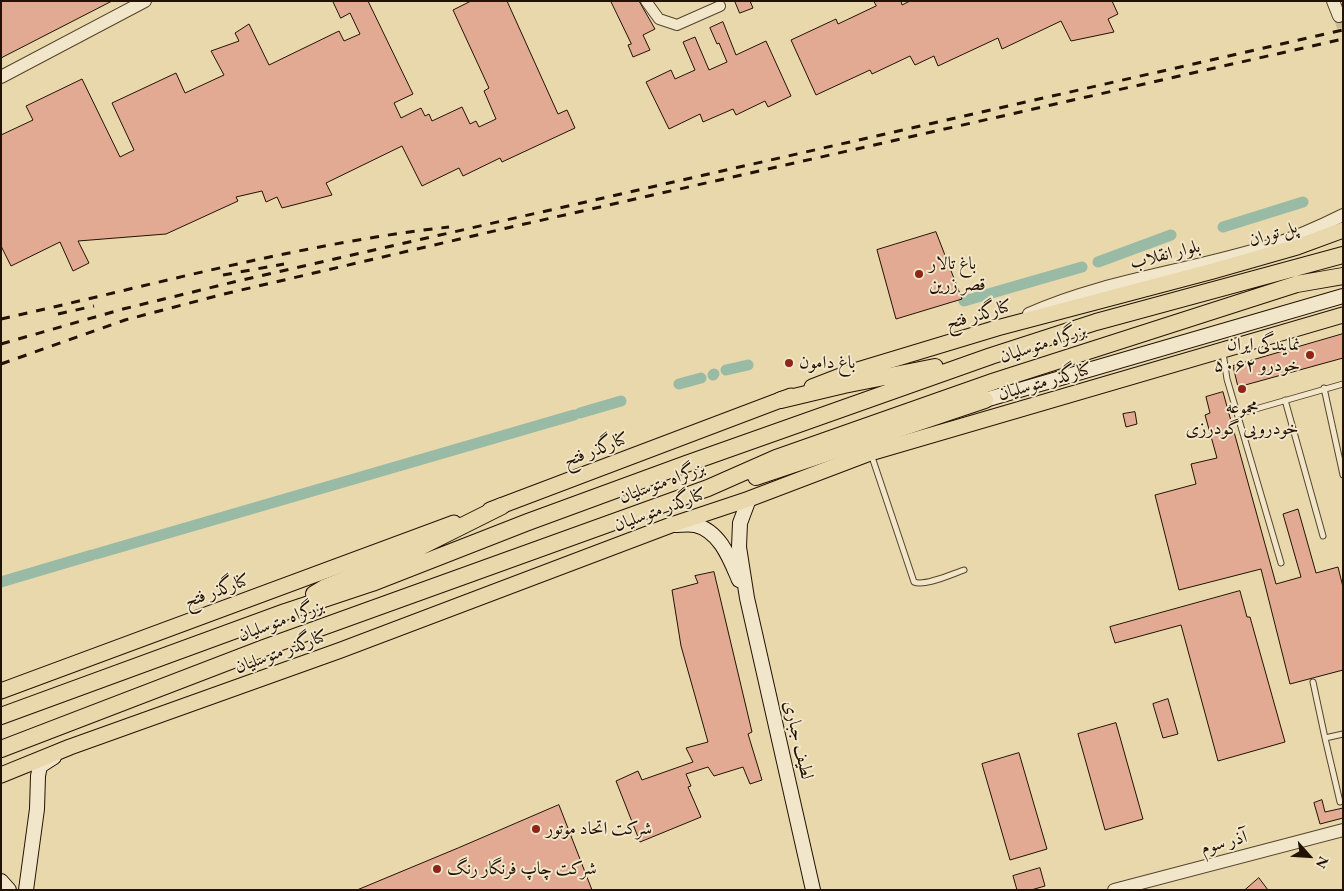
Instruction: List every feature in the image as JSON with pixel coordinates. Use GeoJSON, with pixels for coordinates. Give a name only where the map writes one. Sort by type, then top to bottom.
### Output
{"type":"FeatureCollection","features":[{"type":"Feature","properties":{"kind":"highway","name":"بزرگراه متوسلیان"},"geometry":{"type":"LineString","coordinates":[[1,716],[285,612],[372,583],[565,508],[992,356],[1096,322],[1343,254]]}},
{"type":"Feature","properties":{"kind":"highway","name":"بزرگراه متوسلیان"},"geometry":{"type":"LineString","coordinates":[[1,748],[264,648],[708,488],[776,458],[995,381],[1297,284],[1343,276]]}},
{"type":"Feature","properties":{"kind":"highway"},"geometry":{"type":"LineString","coordinates":[[781,400],[844,385],[992,356]]}},
{"type":"Feature","properties":{"kind":"highway"},"geometry":{"type":"LineString","coordinates":[[708,488],[744,481],[985,400]]}},
{"type":"Feature","properties":{"kind":"highway"},"geometry":{"type":"LineString","coordinates":[[285,612],[324,588],[398,558],[502,506]]}},
{"type":"Feature","properties":{"kind":"main road","name":"پل توران"},"geometry":{"type":"LineString","coordinates":[[1213,270],[1297,246],[1343,230]]}},
{"type":"Feature","properties":{"kind":"main road","name":"کنارگذر فتح"},"geometry":{"type":"LineString","coordinates":[[3,690],[502,506],[848,373],[997,328],[1213,270]]}},
{"type":"Feature","properties":{"kind":"main road"},"geometry":{"type":"LineString","coordinates":[[985,400],[1343,296]]}},
{"type":"Feature","properties":{"kind":"main road","name":"کنارگذر متوسلیان"},"geometry":{"type":"LineString","coordinates":[[1,774],[70,747],[332,654],[671,524],[749,499],[870,453],[1343,315]]}},
{"type":"Feature","properties":{"kind":"main road"},"geometry":{"type":"LineString","coordinates":[[747,598],[739,547],[740,523],[749,499]]}},
{"type":"Feature","properties":{"kind":"main road"},"geometry":{"type":"LineString","coordinates":[[671,524],[695,526],[707,531],[719,541],[729,555],[747,598]]}},
{"type":"Feature","properties":{"kind":"main road","name":"لطیف جباری"},"geometry":{"type":"LineString","coordinates":[[747,598],[813,890]]}},
{"type":"Feature","properties":{"kind":"main road"},"geometry":{"type":"LineString","coordinates":[[26,890],[37,809],[40,766],[70,747]]}},
{"type":"Feature","properties":{"kind":"main road"},"geometry":{"type":"LineString","coordinates":[[17,768],[29,778],[31,795],[23,870],[20,887],[17,890]]}},
{"type":"Feature","properties":{"kind":"main road"},"geometry":{"type":"LineString","coordinates":[[1,881],[9,890]]}},
{"type":"Feature","properties":{"kind":"street"},"geometry":{"type":"LineString","coordinates":[[1,78],[145,1]]}},
{"type":"Feature","properties":{"kind":"street"},"geometry":{"type":"LineString","coordinates":[[646,1],[647,6],[659,19],[677,25],[720,6]]}},
{"type":"Feature","properties":{"kind":"street"},"geometry":{"type":"LineString","coordinates":[[1333,1],[1341,14]]}},
{"type":"Feature","properties":{"kind":"street"},"geometry":{"type":"LineString","coordinates":[[1338,1],[1341,14]]}},
{"type":"Feature","properties":{"kind":"street","name":"بلوار انقلاب"},"geometry":{"type":"LineString","coordinates":[[997,328],[1052,304],[1098,290],[1270,246],[1343,215]]}},
{"type":"Feature","properties":{"kind":"street","name":"آذر سوم"},"geometry":{"type":"LineString","coordinates":[[1114,890],[1137,887],[1343,830]]}},
{"type":"Feature","properties":{"kind":"lane"},"geometry":{"type":"LineString","coordinates":[[1223,350],[1227,379],[1281,563]]}},
{"type":"Feature","properties":{"kind":"lane"},"geometry":{"type":"LineString","coordinates":[[1238,414],[1343,384]]}},
{"type":"Feature","properties":{"kind":"lane"},"geometry":{"type":"LineString","coordinates":[[1324,388],[1343,475]]}},
{"type":"Feature","properties":{"kind":"lane"},"geometry":{"type":"LineString","coordinates":[[1285,400],[1323,536]]}},
{"type":"Feature","properties":{"kind":"lane"},"geometry":{"type":"LineString","coordinates":[[870,453],[914,582],[920,584],[964,570]]}},
{"type":"Feature","properties":{"kind":"lane"},"geometry":{"type":"LineString","coordinates":[[1313,682],[1340,802]]}},
{"type":"Feature","properties":{"kind":"lane"},"geometry":{"type":"LineString","coordinates":[[1325,738],[1343,734]]}},
{"type":"Feature","properties":{"kind":"building"},"geometry":{"type":"Polygon","coordinates":[[[1,1],[112,1],[1,58],[1,1]]]}},
{"type":"Feature","properties":{"kind":"building"},"geometry":{"type":"Polygon","coordinates":[[[333,1],[368,1],[413,94],[394,103],[401,118],[421,108],[425,116],[429,114],[432,121],[462,107],[470,124],[476,121],[479,127],[496,119],[484,91],[489,88],[453,10],[471,1],[507,1],[558,114],[567,110],[575,128],[502,162],[500,158],[463,176],[459,168],[422,186],[402,146],[326,183],[332,195],[282,208],[277,197],[266,202],[262,191],[236,197],[238,201],[166,234],[78,241],[89,263],[73,271],[60,242],[11,266],[1,246],[1,135],[33,120],[26,106],[82,79],[120,157],[134,150],[112,103],[176,73],[185,93],[224,75],[211,51],[239,41],[235,33],[249,24],[269,65],[339,31],[344,41],[360,34],[350,13],[341,18],[333,1]]]}},
{"type":"Feature","properties":{"kind":"building"},"geometry":{"type":"Polygon","coordinates":[[[611,1],[639,1],[655,29],[643,35],[650,50],[633,57],[628,45],[631,44],[611,1]]]}},
{"type":"Feature","properties":{"kind":"building"},"geometry":{"type":"Polygon","coordinates":[[[735,1],[750,1],[753,8],[740,13],[735,1]]]}},
{"type":"Feature","properties":{"kind":"building"},"geometry":{"type":"Polygon","coordinates":[[[874,1],[901,1],[902,5],[910,1],[1112,1],[1118,14],[1108,19],[1114,32],[1071,41],[1061,21],[1002,49],[998,38],[938,66],[934,56],[915,65],[910,56],[872,74],[870,70],[816,95],[791,40],[836,19],[838,24],[876,6],[874,1]]]}},
{"type":"Feature","properties":{"kind":"building"},"geometry":{"type":"Polygon","coordinates":[[[723,22],[736,55],[766,41],[791,96],[768,107],[765,101],[736,115],[733,109],[703,122],[700,114],[669,129],[646,82],[671,70],[675,79],[695,70],[683,42],[695,37],[709,70],[727,62],[710,28],[723,22]]]}},
{"type":"Feature","properties":{"kind":"building","name":"باغ تالار قصر زرین"},"geometry":{"type":"Polygon","coordinates":[[[936,232],[962,299],[896,319],[877,250],[936,232]]]}},
{"type":"Feature","properties":{"kind":"building"},"geometry":{"type":"Polygon","coordinates":[[[1343,334],[1343,358],[1238,387],[1233,366],[1343,334]]]}},
{"type":"Feature","properties":{"kind":"building"},"geometry":{"type":"Polygon","coordinates":[[[1223,392],[1276,584],[1301,577],[1283,514],[1298,509],[1316,573],[1338,567],[1343,587],[1343,670],[1290,684],[1261,569],[1179,590],[1155,495],[1196,484],[1191,464],[1217,458],[1205,415],[1210,413],[1206,397],[1223,392]]]}},
{"type":"Feature","properties":{"kind":"building"},"geometry":{"type":"Polygon","coordinates":[[[1135,412],[1137,424],[1126,427],[1123,414],[1135,412]]]}},
{"type":"Feature","properties":{"kind":"building"},"geometry":{"type":"Polygon","coordinates":[[[714,572],[752,732],[748,734],[762,780],[750,784],[743,767],[714,776],[708,767],[686,774],[691,786],[688,787],[701,817],[640,842],[616,781],[638,771],[642,780],[693,762],[686,748],[708,742],[681,646],[672,590],[698,583],[695,576],[714,572]]]}},
{"type":"Feature","properties":{"kind":"building"},"geometry":{"type":"Polygon","coordinates":[[[1240,591],[1247,617],[1250,617],[1285,742],[1218,761],[1181,625],[1115,643],[1110,627],[1240,591]]]}},
{"type":"Feature","properties":{"kind":"building"},"geometry":{"type":"Polygon","coordinates":[[[1168,699],[1178,734],[1163,738],[1153,704],[1168,699]]]}},
{"type":"Feature","properties":{"kind":"building"},"geometry":{"type":"Polygon","coordinates":[[[1116,723],[1143,819],[1105,830],[1078,734],[1116,723]]]}},
{"type":"Feature","properties":{"kind":"building"},"geometry":{"type":"Polygon","coordinates":[[[1019,753],[1047,849],[1010,860],[982,764],[1019,753]]]}},
{"type":"Feature","properties":{"kind":"building"},"geometry":{"type":"Polygon","coordinates":[[[1322,800],[1325,812],[1343,808],[1343,818],[1320,824],[1314,803],[1322,800]]]}},
{"type":"Feature","properties":{"kind":"building","name":"شرکت اتحاد موتور"},"geometry":{"type":"Polygon","coordinates":[[[559,805],[592,890],[357,890],[458,848],[559,805]]]}},
{"type":"Feature","properties":{"kind":"building"},"geometry":{"type":"Polygon","coordinates":[[[1040,868],[1045,886],[1031,890],[1017,890],[1013,876],[1040,868]]]}},
{"type":"Feature","properties":{"kind":"building"},"geometry":{"type":"Polygon","coordinates":[[[1259,878],[1268,890],[1245,890],[1259,878]]]}},
{"type":"Feature","properties":{"kind":"waterway"},"geometry":{"type":"LineString","coordinates":[[1223,227],[1303,202]]}},
{"type":"Feature","properties":{"kind":"waterway"},"geometry":{"type":"LineString","coordinates":[[1098,262],[1171,235]]}},
{"type":"Feature","properties":{"kind":"waterway"},"geometry":{"type":"LineString","coordinates":[[964,301],[1082,267]]}},
{"type":"Feature","properties":{"kind":"waterway"},"geometry":{"type":"LineString","coordinates":[[726,370],[748,365]]}},
{"type":"Feature","properties":{"kind":"waterway"},"geometry":{"type":"LineString","coordinates":[[679,384],[701,378]]}},
{"type":"Feature","properties":{"kind":"waterway"},"geometry":{"type":"LineString","coordinates":[[580,413],[621,401]]}},
{"type":"Feature","properties":{"kind":"waterway"},"geometry":{"type":"LineString","coordinates":[[96,554],[574,415]]}},
{"type":"Feature","properties":{"kind":"waterway"},"geometry":{"type":"LineString","coordinates":[[1,582],[92,555]]}},
{"type":"Feature","properties":{"kind":"tunnel"},"geometry":{"type":"LineString","coordinates":[[1339,16],[1343,27]]}},
{"type":"Feature","properties":{"kind":"railway"},"geometry":{"type":"LineString","coordinates":[[1,344],[123,309],[242,280],[1343,30]]}},
{"type":"Feature","properties":{"kind":"railway"},"geometry":{"type":"LineString","coordinates":[[1,364],[125,320],[224,294],[1343,39]]}},
{"type":"Feature","properties":{"kind":"railway"},"geometry":{"type":"LineString","coordinates":[[1,319],[280,255],[392,234],[449,227]]}},
{"type":"Feature","properties":{"kind":"railway"},"geometry":{"type":"LineString","coordinates":[[223,275],[284,264]]}},
{"type":"Feature","properties":{"kind":"railway"},"geometry":{"type":"LineString","coordinates":[[58,314],[94,306]]}},
{"type":"Feature","properties":{"kind":"place","name":"باغ تالار قصر زرین"},"geometry":{"type":"Point","coordinates":[919,274]}},
{"type":"Feature","properties":{"kind":"place","name":"نمایندگی ایران خودرو ۵۰۶۲"},"geometry":{"type":"Point","coordinates":[1310,355]}},
{"type":"Feature","properties":{"kind":"place","name":"باغ دامون"},"geometry":{"type":"Point","coordinates":[789,363]}},
{"type":"Feature","properties":{"kind":"place","name":"مجموعه خودرویی گودرزی"},"geometry":{"type":"Point","coordinates":[1242,389]}},
{"type":"Feature","properties":{"kind":"place","name":"شرکت اتحاد موتور"},"geometry":{"type":"Point","coordinates":[536,829]}},
{"type":"Feature","properties":{"kind":"place","name":"شرکت چاپ فرنگار رنگ"},"geometry":{"type":"Point","coordinates":[437,869]}}]}
